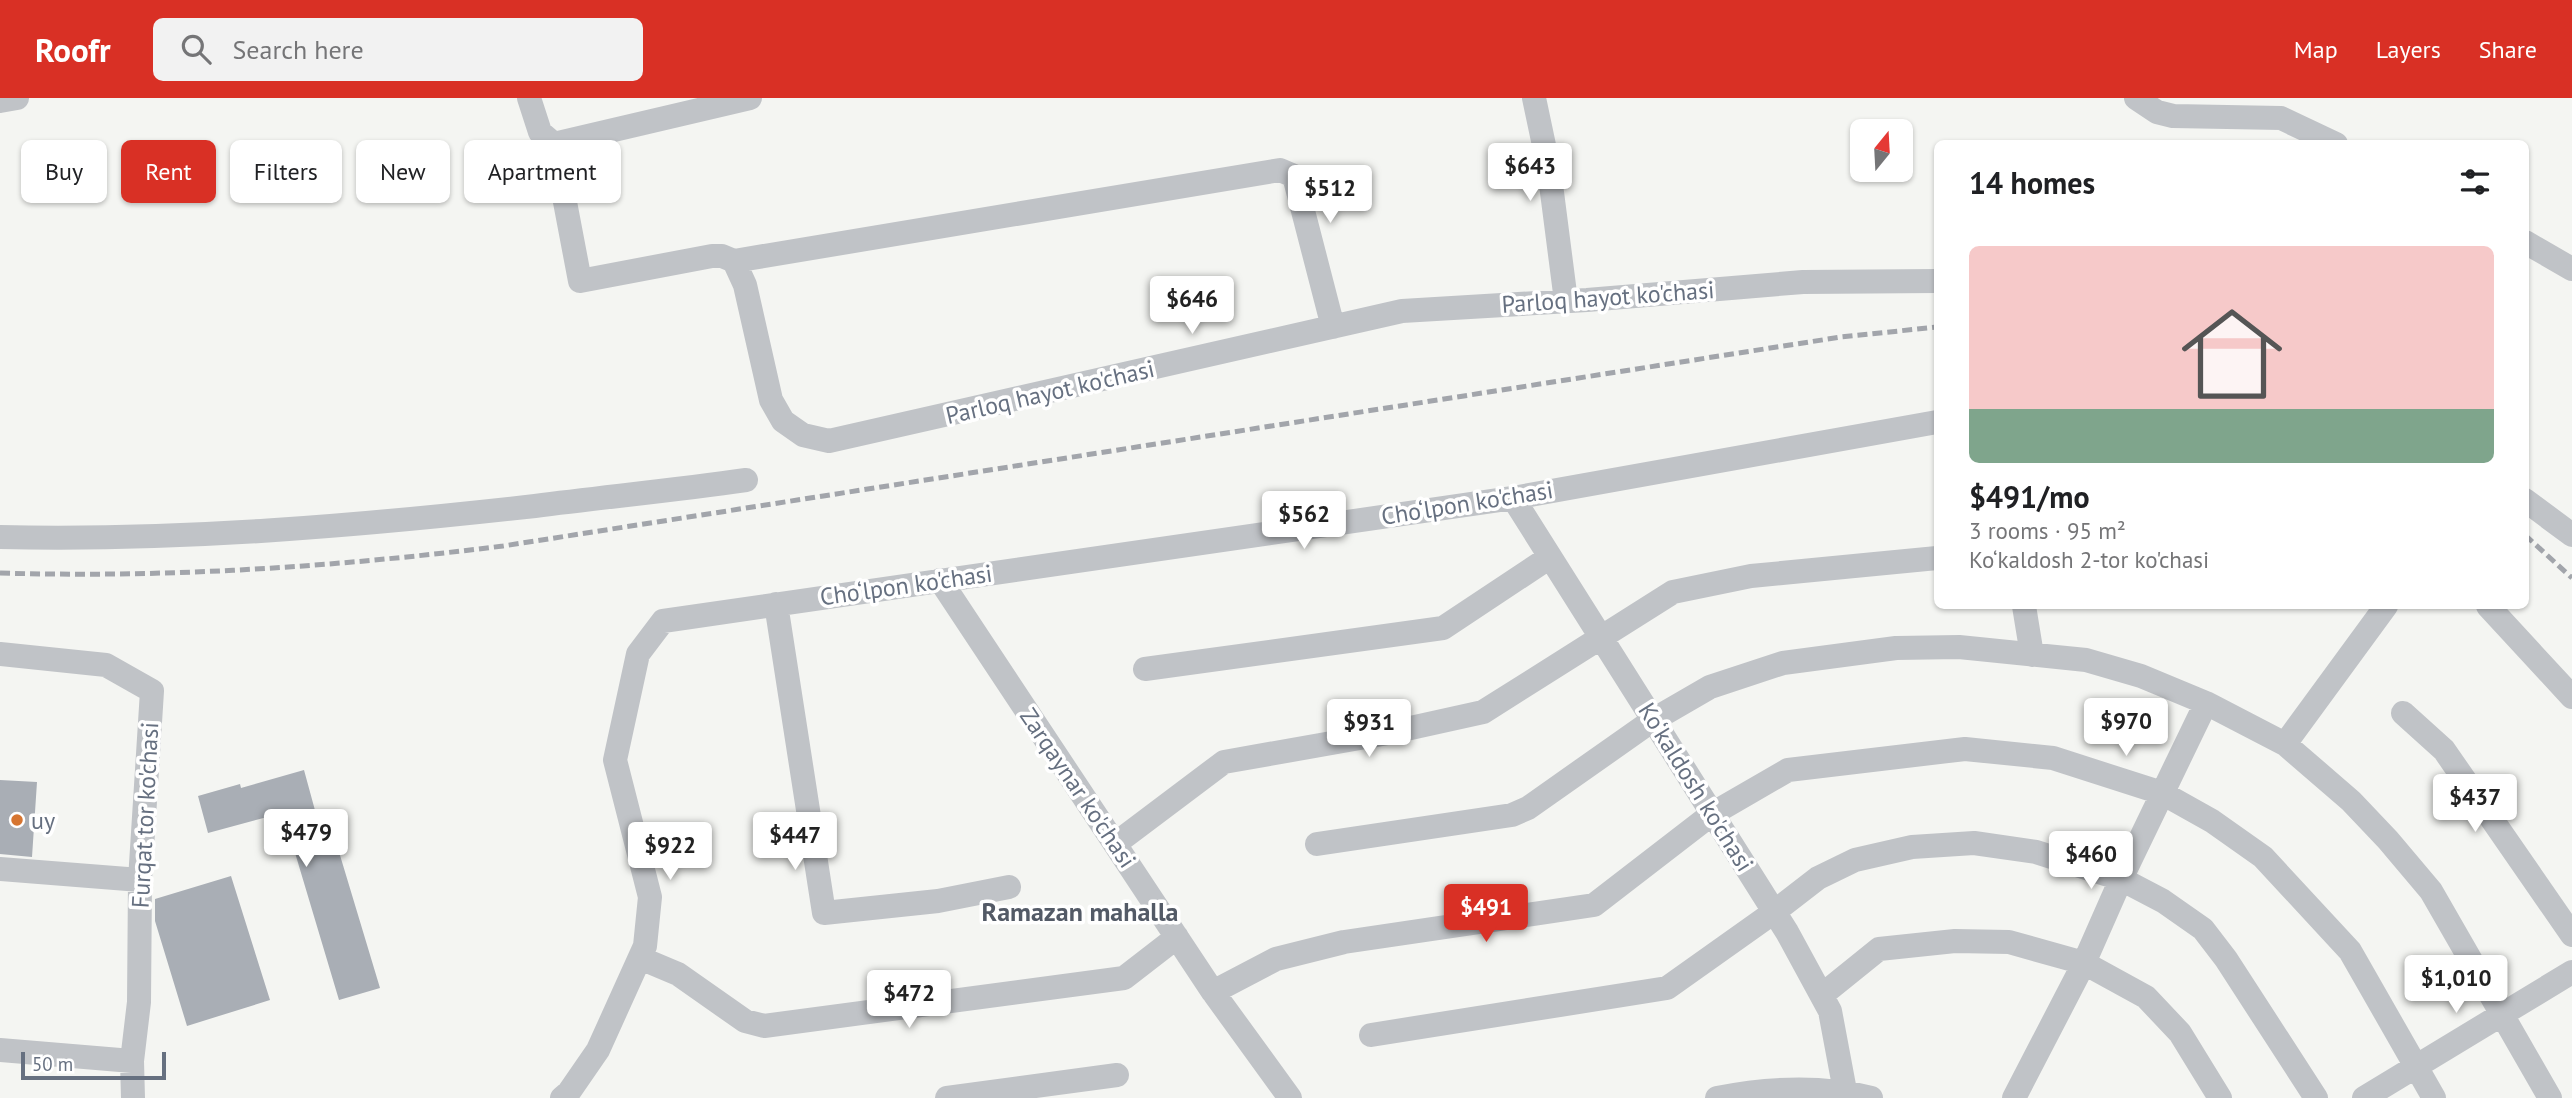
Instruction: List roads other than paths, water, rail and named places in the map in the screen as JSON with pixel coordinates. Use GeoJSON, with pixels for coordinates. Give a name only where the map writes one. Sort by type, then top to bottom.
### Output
{"type":"FeatureCollection","features":[{"type":"Feature","properties":{"kind":"street"},"geometry":{"type":"LineString","coordinates":[[0,101],[17,98]]}},
{"type":"Feature","properties":{"kind":"street"},"geometry":{"type":"LineString","coordinates":[[529,98],[540,132],[549,140]]}},
{"type":"Feature","properties":{"kind":"street"},"geometry":{"type":"LineString","coordinates":[[571,140],[750,98]]}},
{"type":"Feature","properties":{"kind":"street"},"geometry":{"type":"LineString","coordinates":[[1534,98],[1549,169],[1566,301]]}},
{"type":"Feature","properties":{"kind":"street"},"geometry":{"type":"LineString","coordinates":[[2136,98],[2157,112],[2173,116],[2281,118],[2328,140]]}},
{"type":"Feature","properties":{"kind":"street"},"geometry":{"type":"LineString","coordinates":[[2259,118],[2273,98]]}},
{"type":"Feature","properties":{"kind":"street"},"geometry":{"type":"LineString","coordinates":[[565,203],[580,281],[712,256],[722,256],[734,261],[1279,170],[1294,176],[1333,327]]}},
{"type":"Feature","properties":{"kind":"street"},"geometry":{"type":"LineString","coordinates":[[2529,244],[2572,270]]}},
{"type":"Feature","properties":{"kind":"street","name":"Parloq hayot ko'chasi"},"geometry":{"type":"LineString","coordinates":[[734,261],[745,285],[771,400],[783,421],[803,435],[829,441],[1402,311],[1803,282],[1934,281]]}},
{"type":"Feature","properties":{"kind":"street","name":"Cho‘lpon ko'chasi"},"geometry":{"type":"LineString","coordinates":[[640,958],[645,946],[650,897],[615,760],[638,654],[663,621],[1513,498],[1934,423]]}},
{"type":"Feature","properties":{"kind":"street"},"geometry":{"type":"LineString","coordinates":[[0,537],[70,539],[195,536],[412,520],[746,480]]}},
{"type":"Feature","properties":{"kind":"street","name":"Ko‘kaldosh ko'chasi"},"geometry":{"type":"LineString","coordinates":[[1513,498],[1774,912],[1822,995],[1830,1011],[1845,1091]]}},
{"type":"Feature","properties":{"kind":"street"},"geometry":{"type":"LineString","coordinates":[[2529,503],[2572,535]]}},
{"type":"Feature","properties":{"kind":"street"},"geometry":{"type":"LineString","coordinates":[[1145,669],[1443,628],[1550,557]]}},
{"type":"Feature","properties":{"kind":"street"},"geometry":{"type":"LineString","coordinates":[[1115,844],[1224,761],[1388,733],[1483,712],[1673,592],[1751,576],[1934,558]]}},
{"type":"Feature","properties":{"kind":"street","name":"Zarqaynar ko'chasi"},"geometry":{"type":"LineString","coordinates":[[940,580],[1213,992],[1290,1098]]}},
{"type":"Feature","properties":{"kind":"street"},"geometry":{"type":"LineString","coordinates":[[776,604],[824,913],[938,901],[1009,887]]}},
{"type":"Feature","properties":{"kind":"street"},"geometry":{"type":"LineString","coordinates":[[2024,609],[2032,654]]}},
{"type":"Feature","properties":{"kind":"street"},"geometry":{"type":"LineString","coordinates":[[2285,744],[2384,609]]}},
{"type":"Feature","properties":{"kind":"street"},"geometry":{"type":"LineString","coordinates":[[2491,609],[2572,697]]}},
{"type":"Feature","properties":{"kind":"street"},"geometry":{"type":"LineString","coordinates":[[1317,844],[1512,815],[1528,808],[1653,720],[1710,687],[1783,663],[1896,648],[1959,647],[2085,660],[2141,676],[2206,703],[2285,744],[2351,801],[2431,891],[2550,1098]]}},
{"type":"Feature","properties":{"kind":"street","name":"Furqat tor ko'chasi"},"geometry":{"type":"LineString","coordinates":[[0,654],[106,665],[152,691],[140,880],[139,1002],[132,1061],[133,1098]]}},
{"type":"Feature","properties":{"kind":"street"},"geometry":{"type":"LineString","coordinates":[[2014,1098],[2084,963],[2121,879],[2206,703]]}},
{"type":"Feature","properties":{"kind":"street"},"geometry":{"type":"LineString","coordinates":[[2403,713],[2444,750],[2572,934]]}},
{"type":"Feature","properties":{"kind":"street"},"geometry":{"type":"LineString","coordinates":[[1213,992],[1276,959],[1344,942],[1594,905],[1712,814],[1788,770],[1965,749],[2053,758],[2162,793],[2212,821],[2263,857],[2350,951],[2434,1098]]}},
{"type":"Feature","properties":{"kind":"street"},"geometry":{"type":"LineString","coordinates":[[1371,1035],[1667,988],[1818,878],[1855,860],[1912,847],[1974,843],[2036,852],[2121,879],[2162,901],[2203,929],[2316,1098]]}},
{"type":"Feature","properties":{"kind":"street"},"geometry":{"type":"LineString","coordinates":[[0,869],[140,880]]}},
{"type":"Feature","properties":{"kind":"street"},"geometry":{"type":"LineString","coordinates":[[562,1098],[598,1050],[640,958],[678,974],[745,1021],[764,1027],[1124,978],[1177,937]]}},
{"type":"Feature","properties":{"kind":"street"},"geometry":{"type":"LineString","coordinates":[[1822,995],[1880,949],[1955,941],[2009,942],[2084,963],[2146,997],[2180,1033],[2220,1098]]}},
{"type":"Feature","properties":{"kind":"street"},"geometry":{"type":"LineString","coordinates":[[2364,1098],[2572,972]]}},
{"type":"Feature","properties":{"kind":"street"},"geometry":{"type":"LineString","coordinates":[[0,1051],[132,1061]]}},
{"type":"Feature","properties":{"kind":"street"},"geometry":{"type":"LineString","coordinates":[[947,1098],[1117,1075]]}},
{"type":"Feature","properties":{"kind":"street"},"geometry":{"type":"LineString","coordinates":[[1717,1098],[1763,1089],[1845,1091],[1871,1098]]}},
{"type":"Feature","properties":{"kind":"railway"},"geometry":{"type":"LineString","coordinates":[[0,573],[126,574],[252,569],[377,560],[503,546],[1841,337],[1934,327]]}},
{"type":"Feature","properties":{"kind":"railway"},"geometry":{"type":"LineString","coordinates":[[2529,539],[2572,578]]}},
{"type":"Feature","properties":{"kind":"place","name":"uy"},"geometry":{"type":"Point","coordinates":[17,820]}},
{"type":"Feature","properties":{"kind":"district","name":"Ramazan mahalla"},"geometry":{"type":"Point","coordinates":[1080,911]}}]}
